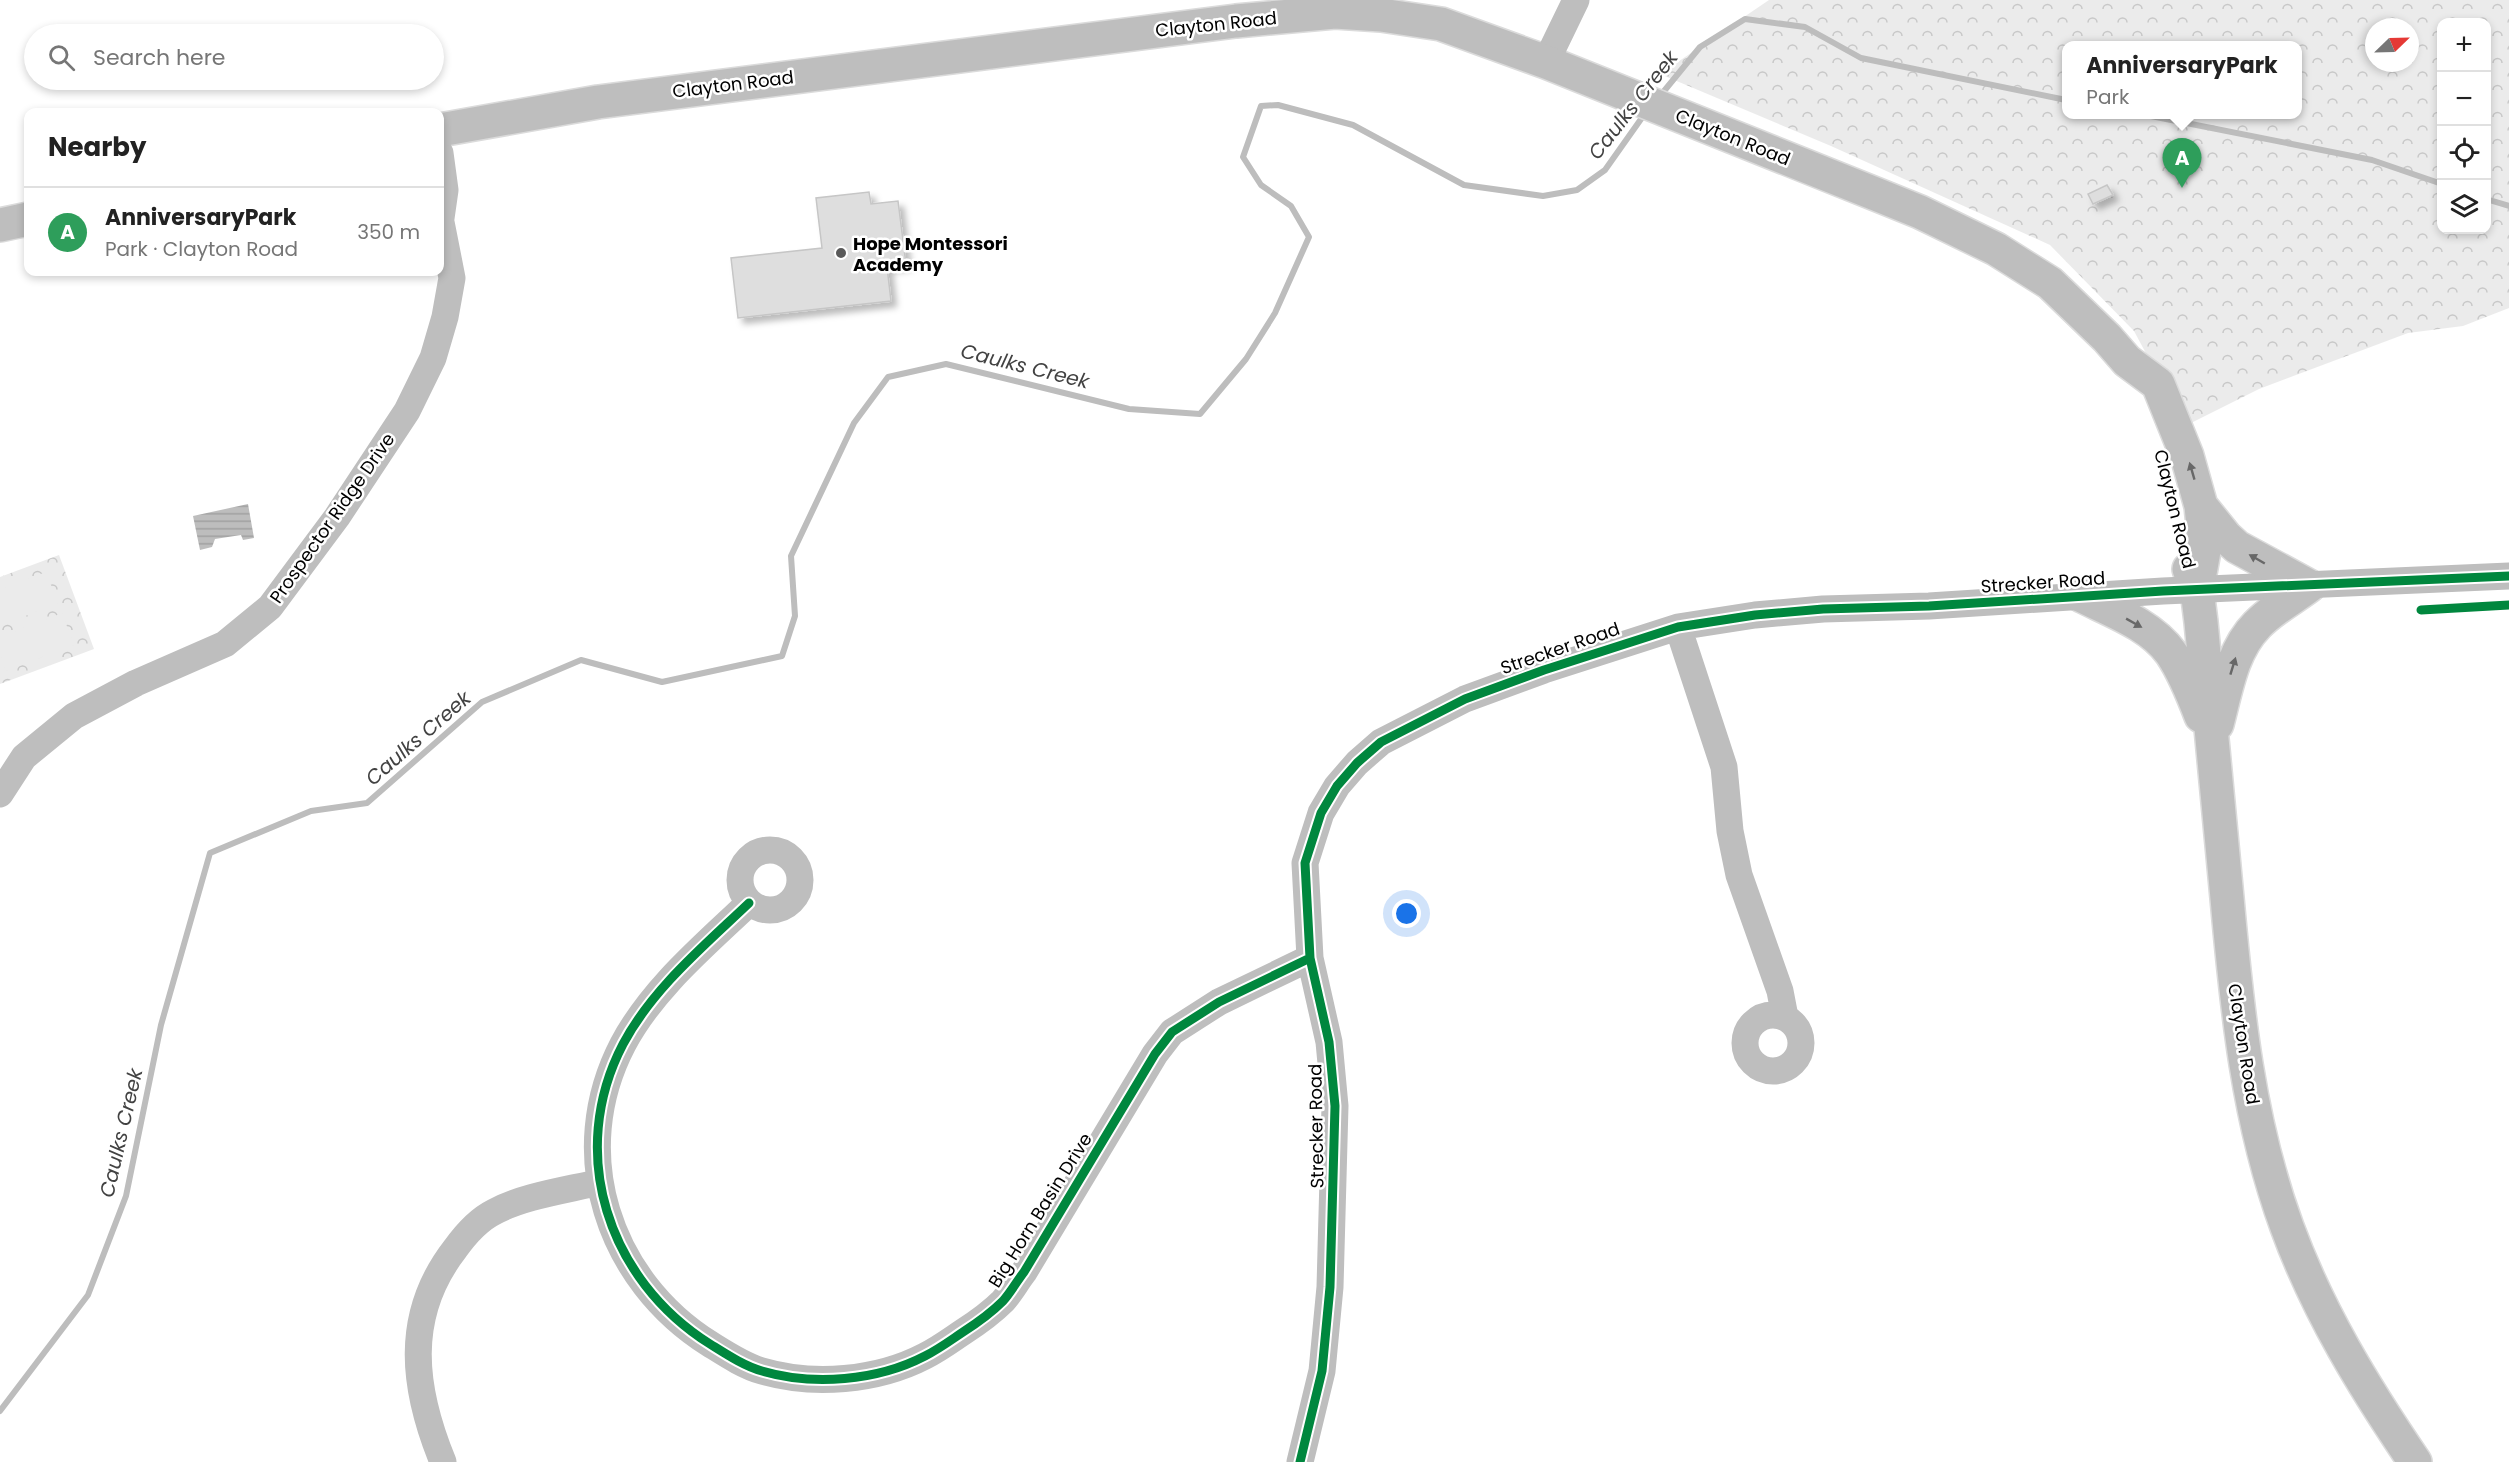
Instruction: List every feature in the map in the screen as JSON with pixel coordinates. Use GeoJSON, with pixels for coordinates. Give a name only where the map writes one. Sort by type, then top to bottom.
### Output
{"type":"FeatureCollection","features":[{"type":"Feature","properties":{"kind":"main road","name":"Clayton Road"},"geometry":{"type":"LineString","coordinates":[[444,129],[598,102],[1236,21],[1335,12],[1381,15],[1441,24],[1583,76],[1920,212],[1996,249],[2050,283],[2107,338],[2127,361],[2158,384],[2187,456],[2201,506],[2205,545],[2197,590]]}},
{"type":"Feature","properties":{"kind":"main road"},"geometry":{"type":"LineString","coordinates":[[0,225],[24,220]]}},
{"type":"Feature","properties":{"kind":"main road","name":"Clayton Road"},"geometry":{"type":"LineString","coordinates":[[2127,361],[2138,395],[2167,463],[2178,502],[2183,548],[2197,590],[2236,1000],[2246,1072],[2262,1146],[2287,1226],[2323,1312],[2363,1385],[2415,1462]]}},
{"type":"Feature","properties":{"kind":"main road"},"geometry":{"type":"LineString","coordinates":[[2201,506],[2226,537],[2237,546],[2309,586],[2268,615],[2249,633],[2235,658],[2212,743]]}},
{"type":"Feature","properties":{"kind":"main road"},"geometry":{"type":"LineString","coordinates":[[2082,596],[2140,625],[2171,653],[2192,693],[2212,743]]}},
{"type":"Feature","properties":{"kind":"street"},"geometry":{"type":"LineString","coordinates":[[1546,62],[1576,0]]}},
{"type":"Feature","properties":{"kind":"street","name":"Prospector Ridge Drive"},"geometry":{"type":"LineString","coordinates":[[0,794],[24,757],[74,716],[128,687],[225,644],[270,607],[337,517],[401,421],[433,358],[453,278],[444,236]]}},
{"type":"Feature","properties":{"kind":"street","name":"Strecker Road"},"geometry":{"type":"LineString","coordinates":[[1300,1462],[1322,1371],[1335,1186],[1335,1106],[1329,1042],[1310,958],[1305,863],[1321,813],[1337,786],[1357,763],[1381,742],[1465,699],[1544,670],[1678,627],[1755,615],[1823,609],[1929,606],[2197,590],[2509,576]]}},
{"type":"Feature","properties":{"kind":"street"},"geometry":{"type":"LineString","coordinates":[[1678,627],[1724,767],[1730,831],[1739,875],[1780,991],[1785,1017]]}},
{"type":"Feature","properties":{"kind":"street","name":"Big Horn Basin Drive"},"geometry":{"type":"LineString","coordinates":[[749,903],[668,980],[636,1021],[622,1045],[601,1103],[597,1139],[600,1182],[608,1218],[622,1251],[641,1282],[664,1308],[691,1332],[759,1371],[800,1379],[839,1378],[882,1372],[924,1357],[979,1321],[1003,1301],[1024,1272],[1155,1054],[1172,1032],[1220,1002],[1310,958]]}},
{"type":"Feature","properties":{"kind":"street"},"geometry":{"type":"LineString","coordinates":[[443,1462],[422,1405],[418,1351],[421,1322],[430,1293],[444,1264],[478,1223],[493,1212],[511,1204],[600,1182]]}},
{"type":"Feature","properties":{"kind":"green space"},"geometry":{"type":"Polygon","coordinates":[[[1769,0],[2509,0],[2509,308],[2463,326],[2408,333],[2259,389],[2185,426],[2134,331],[2050,245],[1831,146],[1660,74],[1769,0]]]}},
{"type":"Feature","properties":{"kind":"green space"},"geometry":{"type":"Polygon","coordinates":[[[59,555],[94,649],[0,684],[0,577],[59,555]]]}},
{"type":"Feature","properties":{"kind":"green space"},"geometry":{"type":"Polygon","coordinates":[[[46,572],[58,603],[0,626],[0,590],[46,572]]]}},
{"type":"Feature","properties":{"kind":"green space"},"geometry":{"type":"Polygon","coordinates":[[[62,613],[74,645],[6,671],[0,654],[0,637],[62,613]]]}},
{"type":"Feature","properties":{"kind":"shaded area"},"geometry":{"type":"Polygon","coordinates":[[[248,504],[254,538],[243,540],[241,535],[215,539],[212,547],[200,550],[193,516],[248,504]]]}},
{"type":"Feature","properties":{"kind":"building"},"geometry":{"type":"Polygon","coordinates":[[[2107,185],[2113,195],[2093,204],[2088,194],[2107,185]]]}},
{"type":"Feature","properties":{"kind":"building","name":"Hope Montessori Academy"},"geometry":{"type":"Polygon","coordinates":[[[869,192],[871,204],[898,201],[906,264],[887,267],[891,301],[738,318],[731,258],[822,248],[816,198],[869,192]]]}},
{"type":"Feature","properties":{"kind":"waterway","name":"Caulks Creek"},"geometry":{"type":"LineString","coordinates":[[1660,96],[1700,47],[1745,19],[1805,27],[1861,58],[2062,99]]}},
{"type":"Feature","properties":{"kind":"waterway","name":"Caulks Creek"},"geometry":{"type":"LineString","coordinates":[[0,1411],[88,1295],[126,1196],[161,1025],[210,853],[311,811],[367,803],[482,702],[581,660],[662,682],[782,656],[795,616],[791,556],[854,423],[888,377],[946,364],[1129,409],[1200,414],[1246,359],[1275,313],[1309,237],[1291,206],[1261,185],[1243,157],[1261,106],[1278,105],[1353,125],[1464,185],[1543,196],[1577,190],[1605,170],[1646,112]]}},
{"type":"Feature","properties":{"kind":"waterway","name":"Caulks Creek"},"geometry":{"type":"LineString","coordinates":[[2166,119],[2372,160],[2437,182]]}},
{"type":"Feature","properties":{"kind":"waterway","name":"Caulks Creek"},"geometry":{"type":"LineString","coordinates":[[2491,201],[2509,206]]}},
{"type":"Feature","properties":{"kind":"cycle path"},"geometry":{"type":"LineString","coordinates":[[1300,1462],[1322,1371],[1330,1287],[1335,1106],[1329,1042],[1310,958],[1305,863],[1321,813],[1337,786],[1357,763],[1381,742],[1465,699],[1544,670],[1678,627],[1755,615],[1823,609],[1929,606],[2163,591],[2509,576]]}},
{"type":"Feature","properties":{"kind":"cycle path"},"geometry":{"type":"LineString","coordinates":[[2421,610],[2509,605]]}},
{"type":"Feature","properties":{"kind":"cycle path"},"geometry":{"type":"LineString","coordinates":[[749,903],[664,986],[649,1004],[623,1044],[606,1086],[598,1128],[599,1170],[607,1211],[623,1250],[645,1285],[675,1317],[710,1344],[742,1363],[762,1371],[802,1378],[845,1378],[886,1371],[925,1356],[989,1314],[1009,1294],[1024,1272],[1155,1054],[1172,1032],[1219,1002],[1310,958]]}},
{"type":"Feature","properties":{"kind":"place","name":"AnniversaryPark"},"geometry":{"type":"Point","coordinates":[2182,188]}},
{"type":"Feature","properties":{"kind":"place","name":"Hope Montessori Academy"},"geometry":{"type":"Point","coordinates":[841,253]}}]}
